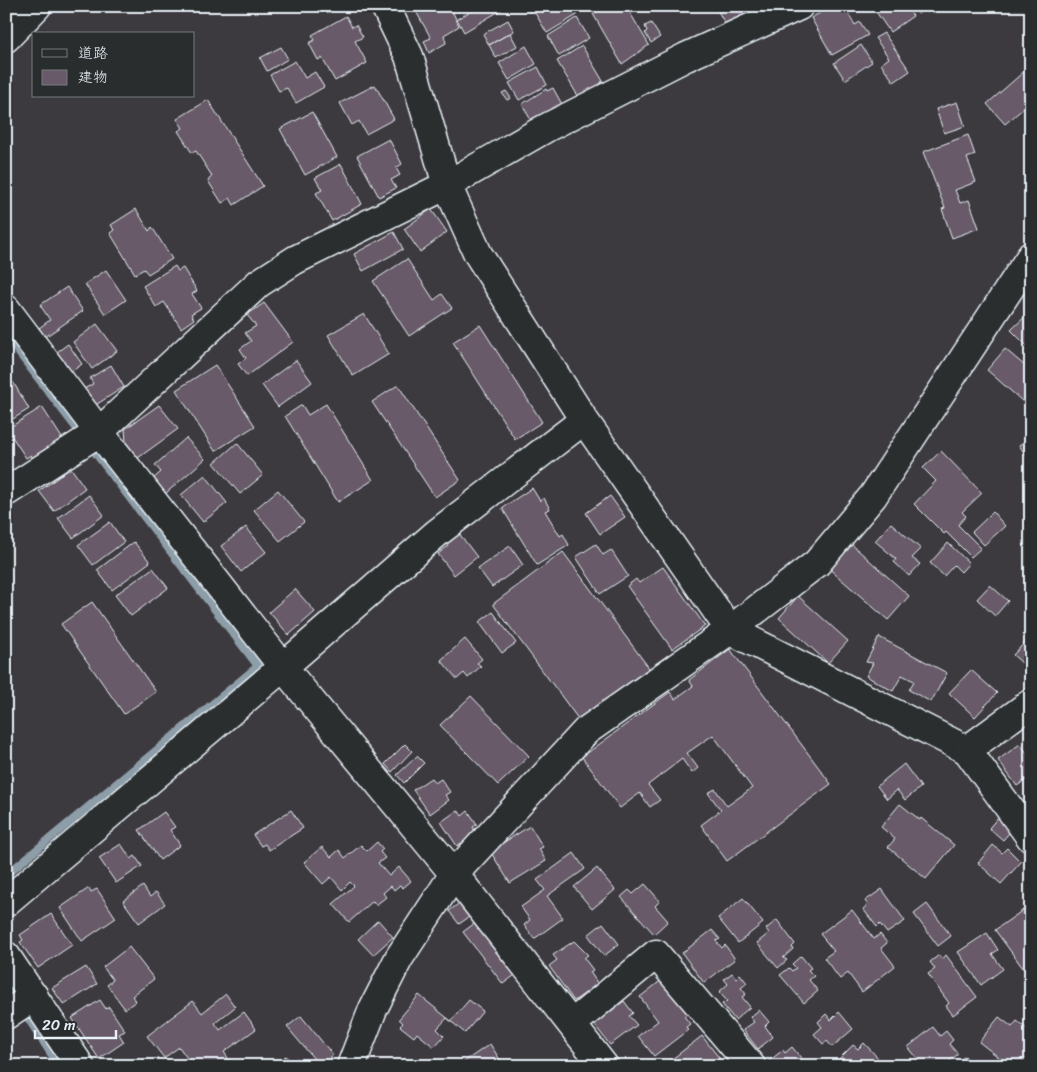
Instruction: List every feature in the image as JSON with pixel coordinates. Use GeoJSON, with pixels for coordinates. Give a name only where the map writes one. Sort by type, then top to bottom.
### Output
{"type":"FeatureCollection","features":[{"type":"Feature","properties":{"kind":"street"},"geometry":{"type":"LineString","coordinates":[[6,38],[37,6]]}},
{"type":"Feature","properties":{"kind":"street"},"geometry":{"type":"LineString","coordinates":[[385,6],[409,56],[447,185],[478,254],[584,420],[730,630],[967,750],[1031,838]]}},
{"type":"Feature","properties":{"kind":"street"},"geometry":{"type":"LineString","coordinates":[[6,492],[99,432],[259,283],[295,260],[447,185],[546,128],[686,57],[799,6]]}},
{"type":"Feature","properties":{"kind":"street"},"geometry":{"type":"LineString","coordinates":[[351,1066],[373,1009],[399,958],[454,874],[586,731],[730,630],[817,563],[854,522],[873,496],[1031,256]]}},
{"type":"Feature","properties":{"kind":"street"},"geometry":{"type":"LineString","coordinates":[[6,309],[99,432],[283,667],[454,874],[604,1066]]}},
{"type":"Feature","properties":{"kind":"street"},"geometry":{"type":"LineString","coordinates":[[6,902],[283,667],[437,533],[584,420]]}},
{"type":"Feature","properties":{"kind":"street"},"geometry":{"type":"LineString","coordinates":[[967,750],[1031,703]]}},
{"type":"Feature","properties":{"kind":"street"},"geometry":{"type":"LineString","coordinates":[[572,1024],[656,954],[751,1066]]}},
{"type":"Feature","properties":{"kind":"street"},"geometry":{"type":"LineString","coordinates":[[6,956],[80,1066]]}},
{"type":"Feature","properties":{"kind":"street"},"geometry":{"type":"LineString","coordinates":[[9,1013],[34,996]]}},
{"type":"Feature","properties":{"kind":"building"},"geometry":{"type":"Polygon","coordinates":[[[417,6],[450,6],[459,26],[444,35],[446,43],[429,53],[424,41],[431,38],[414,8],[417,6]]]}},
{"type":"Feature","properties":{"kind":"building"},"geometry":{"type":"Polygon","coordinates":[[[474,6],[508,6],[464,32],[457,19],[475,9],[474,6]]]}},
{"type":"Feature","properties":{"kind":"building"},"geometry":{"type":"Polygon","coordinates":[[[526,6],[534,6],[536,9],[529,12],[526,6]]]}},
{"type":"Feature","properties":{"kind":"building"},"geometry":{"type":"Polygon","coordinates":[[[544,6],[577,6],[579,11],[575,13],[577,15],[547,33],[535,13],[544,6]]]}},
{"type":"Feature","properties":{"kind":"building"},"geometry":{"type":"Polygon","coordinates":[[[607,6],[626,6],[649,45],[622,64],[593,14],[607,6]]]}},
{"type":"Feature","properties":{"kind":"building"},"geometry":{"type":"Polygon","coordinates":[[[715,6],[748,6],[750,10],[745,13],[746,16],[727,27],[715,6]]]}},
{"type":"Feature","properties":{"kind":"building"},"geometry":{"type":"Polygon","coordinates":[[[832,6],[844,6],[855,25],[860,22],[868,35],[832,55],[811,18],[832,6]]]}},
{"type":"Feature","properties":{"kind":"building"},"geometry":{"type":"Polygon","coordinates":[[[872,6],[906,6],[913,16],[890,32],[872,6]]]}},
{"type":"Feature","properties":{"kind":"building"},"geometry":{"type":"Polygon","coordinates":[[[913,6],[930,6],[918,14],[913,6]]]}},
{"type":"Feature","properties":{"kind":"building"},"geometry":{"type":"Polygon","coordinates":[[[346,16],[352,27],[356,25],[363,37],[355,41],[367,63],[335,81],[322,58],[318,60],[309,43],[315,40],[312,35],[346,16]]]}},
{"type":"Feature","properties":{"kind":"building"},"geometry":{"type":"Polygon","coordinates":[[[577,18],[589,38],[559,56],[548,36],[577,18]]]}},
{"type":"Feature","properties":{"kind":"building"},"geometry":{"type":"Polygon","coordinates":[[[508,20],[514,31],[489,45],[483,34],[508,20]]]}},
{"type":"Feature","properties":{"kind":"building"},"geometry":{"type":"Polygon","coordinates":[[[651,23],[660,37],[651,43],[645,33],[647,31],[645,26],[651,23]]]}},
{"type":"Feature","properties":{"kind":"building"},"geometry":{"type":"Polygon","coordinates":[[[510,33],[517,46],[496,58],[489,45],[510,33]]]}},
{"type":"Feature","properties":{"kind":"building"},"geometry":{"type":"Polygon","coordinates":[[[884,33],[910,71],[894,82],[881,64],[889,58],[875,38],[884,33]]]}},
{"type":"Feature","properties":{"kind":"building"},"geometry":{"type":"Polygon","coordinates":[[[861,45],[872,62],[845,80],[834,63],[861,45]]]}},
{"type":"Feature","properties":{"kind":"building"},"geometry":{"type":"Polygon","coordinates":[[[526,46],[536,64],[509,80],[499,63],[526,46]]]}},
{"type":"Feature","properties":{"kind":"building"},"geometry":{"type":"Polygon","coordinates":[[[582,46],[603,81],[601,82],[605,89],[589,99],[585,92],[578,96],[557,61],[582,46]]]}},
{"type":"Feature","properties":{"kind":"building"},"geometry":{"type":"Polygon","coordinates":[[[281,47],[288,59],[267,71],[260,58],[281,47]]]}},
{"type":"Feature","properties":{"kind":"building"},"geometry":{"type":"Polygon","coordinates":[[[295,61],[305,78],[315,72],[324,87],[296,103],[287,88],[279,91],[270,75],[295,61]]]}},
{"type":"Feature","properties":{"kind":"building"},"geometry":{"type":"Polygon","coordinates":[[[538,67],[547,85],[519,100],[509,83],[538,67]]]}},
{"type":"Feature","properties":{"kind":"building"},"geometry":{"type":"Polygon","coordinates":[[[1028,68],[1031,72],[1031,102],[1005,124],[987,104],[1028,68]]]}},
{"type":"Feature","properties":{"kind":"building"},"geometry":{"type":"Polygon","coordinates":[[[375,85],[394,119],[366,134],[359,121],[352,125],[340,103],[375,85]]]}},
{"type":"Feature","properties":{"kind":"building"},"geometry":{"type":"Polygon","coordinates":[[[553,88],[564,108],[533,124],[522,104],[546,89],[547,91],[553,88]]]}},
{"type":"Feature","properties":{"kind":"building"},"geometry":{"type":"Polygon","coordinates":[[[506,91],[511,98],[507,100],[502,93],[506,91]]]}},
{"type":"Feature","properties":{"kind":"building"},"geometry":{"type":"Polygon","coordinates":[[[208,100],[263,186],[234,205],[230,198],[222,203],[208,181],[212,176],[196,151],[192,153],[178,131],[183,128],[177,119],[208,100]]]}},
{"type":"Feature","properties":{"kind":"building"},"geometry":{"type":"Polygon","coordinates":[[[957,102],[965,126],[944,133],[936,109],[957,102]]]}},
{"type":"Feature","properties":{"kind":"building"},"geometry":{"type":"Polygon","coordinates":[[[312,112],[337,157],[305,175],[280,129],[312,112]]]}},
{"type":"Feature","properties":{"kind":"building"},"geometry":{"type":"Polygon","coordinates":[[[968,135],[975,155],[967,158],[976,182],[955,190],[960,203],[969,200],[979,228],[952,238],[942,209],[945,208],[923,152],[968,135]]]}},
{"type":"Feature","properties":{"kind":"building"},"geometry":{"type":"Polygon","coordinates":[[[389,139],[402,164],[396,168],[400,175],[391,180],[396,188],[379,197],[357,156],[389,139]]]}},
{"type":"Feature","properties":{"kind":"building"},"geometry":{"type":"Polygon","coordinates":[[[341,164],[362,204],[332,221],[316,193],[322,190],[315,178],[341,164]]]}},
{"type":"Feature","properties":{"kind":"building"},"geometry":{"type":"Polygon","coordinates":[[[136,209],[149,231],[152,227],[172,259],[148,274],[144,269],[135,274],[110,233],[114,230],[111,225],[136,209]]]}},
{"type":"Feature","properties":{"kind":"building"},"geometry":{"type":"Polygon","coordinates":[[[431,209],[447,232],[420,252],[404,229],[431,209]]]}},
{"type":"Feature","properties":{"kind":"building"},"geometry":{"type":"Polygon","coordinates":[[[394,232],[403,249],[363,271],[354,254],[394,232]]]}},
{"type":"Feature","properties":{"kind":"building"},"geometry":{"type":"Polygon","coordinates":[[[407,259],[434,300],[442,294],[452,308],[409,336],[373,281],[407,259]]]}},
{"type":"Feature","properties":{"kind":"building"},"geometry":{"type":"Polygon","coordinates":[[[175,266],[178,271],[183,268],[197,291],[192,294],[201,308],[191,314],[194,319],[181,328],[164,302],[156,307],[143,286],[175,266]]]}},
{"type":"Feature","properties":{"kind":"building"},"geometry":{"type":"Polygon","coordinates":[[[106,270],[126,300],[105,314],[85,284],[106,270]]]}},
{"type":"Feature","properties":{"kind":"building"},"geometry":{"type":"Polygon","coordinates":[[[67,287],[83,311],[45,337],[39,328],[50,320],[40,305],[67,287]]]}},
{"type":"Feature","properties":{"kind":"building"},"geometry":{"type":"Polygon","coordinates":[[[264,303],[293,342],[247,376],[238,364],[246,358],[240,349],[251,341],[245,333],[256,326],[247,315],[264,303]]]}},
{"type":"Feature","properties":{"kind":"building"},"geometry":{"type":"Polygon","coordinates":[[[1031,311],[1031,350],[1011,330],[1031,311]]]}},
{"type":"Feature","properties":{"kind":"building"},"geometry":{"type":"Polygon","coordinates":[[[364,314],[389,354],[353,376],[328,335],[364,314]]]}},
{"type":"Feature","properties":{"kind":"building"},"geometry":{"type":"Polygon","coordinates":[[[97,324],[117,351],[92,369],[73,342],[97,324]]]}},
{"type":"Feature","properties":{"kind":"building"},"geometry":{"type":"Polygon","coordinates":[[[480,325],[542,422],[515,439],[453,342],[480,325]]]}},
{"type":"Feature","properties":{"kind":"building"},"geometry":{"type":"Polygon","coordinates":[[[68,344],[82,364],[71,372],[57,352],[68,344]]]}},
{"type":"Feature","properties":{"kind":"building"},"geometry":{"type":"Polygon","coordinates":[[[1005,349],[1031,371],[1030,408],[987,370],[1005,349]]]}},
{"type":"Feature","properties":{"kind":"building"},"geometry":{"type":"Polygon","coordinates":[[[296,360],[312,382],[278,407],[262,385],[296,360]]]}},
{"type":"Feature","properties":{"kind":"building"},"geometry":{"type":"Polygon","coordinates":[[[111,365],[124,387],[94,406],[84,389],[93,384],[90,378],[111,365]]]}},
{"type":"Feature","properties":{"kind":"building"},"geometry":{"type":"Polygon","coordinates":[[[215,365],[255,426],[215,451],[176,390],[215,365]]]}},
{"type":"Feature","properties":{"kind":"building"},"geometry":{"type":"Polygon","coordinates":[[[13,382],[29,409],[8,422],[6,418],[6,386],[13,382]]]}},
{"type":"Feature","properties":{"kind":"building"},"geometry":{"type":"Polygon","coordinates":[[[398,385],[460,480],[435,497],[372,402],[398,385]]]}},
{"type":"Feature","properties":{"kind":"building"},"geometry":{"type":"Polygon","coordinates":[[[326,404],[373,480],[338,502],[285,416],[302,405],[308,415],[326,404]]]}},
{"type":"Feature","properties":{"kind":"building"},"geometry":{"type":"Polygon","coordinates":[[[159,405],[178,429],[138,458],[126,442],[125,429],[159,405]]]}},
{"type":"Feature","properties":{"kind":"building"},"geometry":{"type":"Polygon","coordinates":[[[42,407],[62,438],[55,443],[56,446],[34,461],[31,455],[26,458],[7,429],[42,407]]]}},
{"type":"Feature","properties":{"kind":"building"},"geometry":{"type":"Polygon","coordinates":[[[1031,437],[1031,463],[1019,445],[1031,437]]]}},
{"type":"Feature","properties":{"kind":"building"},"geometry":{"type":"Polygon","coordinates":[[[186,438],[205,459],[165,494],[152,480],[161,472],[155,465],[186,438]]]}},
{"type":"Feature","properties":{"kind":"building"},"geometry":{"type":"Polygon","coordinates":[[[237,443],[263,475],[240,494],[214,463],[237,443]]]}},
{"type":"Feature","properties":{"kind":"building"},"geometry":{"type":"Polygon","coordinates":[[[941,451],[982,493],[962,512],[966,516],[958,525],[981,548],[971,557],[946,532],[944,534],[914,504],[936,481],[923,468],[941,451]]]}},
{"type":"Feature","properties":{"kind":"building"},"geometry":{"type":"Polygon","coordinates":[[[71,468],[85,488],[54,511],[39,491],[71,468]]]}},
{"type":"Feature","properties":{"kind":"building"},"geometry":{"type":"Polygon","coordinates":[[[205,475],[227,503],[203,522],[181,495],[205,475]]]}},
{"type":"Feature","properties":{"kind":"building"},"geometry":{"type":"Polygon","coordinates":[[[532,488],[540,501],[544,498],[550,509],[545,511],[560,536],[563,534],[569,545],[537,565],[502,508],[532,488]]]}},
{"type":"Feature","properties":{"kind":"building"},"geometry":{"type":"Polygon","coordinates":[[[278,490],[304,522],[280,541],[254,510],[278,490]]]}},
{"type":"Feature","properties":{"kind":"building"},"geometry":{"type":"Polygon","coordinates":[[[89,495],[104,515],[73,538],[58,518],[89,495]]]}},
{"type":"Feature","properties":{"kind":"building"},"geometry":{"type":"Polygon","coordinates":[[[610,496],[625,517],[600,534],[586,513],[610,496]]]}},
{"type":"Feature","properties":{"kind":"building"},"geometry":{"type":"Polygon","coordinates":[[[993,512],[1005,526],[984,545],[972,532],[993,512]]]}},
{"type":"Feature","properties":{"kind":"building"},"geometry":{"type":"Polygon","coordinates":[[[110,522],[124,542],[93,565],[78,545],[110,522]]]}},
{"type":"Feature","properties":{"kind":"building"},"geometry":{"type":"Polygon","coordinates":[[[891,523],[921,549],[912,558],[920,564],[909,576],[894,562],[896,559],[875,541],[891,523]]]}},
{"type":"Feature","properties":{"kind":"building"},"geometry":{"type":"Polygon","coordinates":[[[246,527],[266,552],[241,572],[221,546],[246,527]]]}},
{"type":"Feature","properties":{"kind":"building"},"geometry":{"type":"Polygon","coordinates":[[[458,532],[477,557],[454,575],[438,554],[448,546],[445,542],[458,532]]]}},
{"type":"Feature","properties":{"kind":"building"},"geometry":{"type":"Polygon","coordinates":[[[134,542],[150,562],[112,590],[97,570],[134,542]]]}},
{"type":"Feature","properties":{"kind":"building"},"geometry":{"type":"Polygon","coordinates":[[[849,542],[909,596],[888,620],[827,567],[849,542]]]}},
{"type":"Feature","properties":{"kind":"building"},"geometry":{"type":"Polygon","coordinates":[[[948,543],[969,563],[961,572],[954,565],[944,576],[930,563],[948,543]]]}},
{"type":"Feature","properties":{"kind":"building"},"geometry":{"type":"Polygon","coordinates":[[[596,544],[603,555],[611,550],[628,576],[600,594],[576,557],[596,544]]]}},
{"type":"Feature","properties":{"kind":"building"},"geometry":{"type":"Polygon","coordinates":[[[510,546],[523,565],[492,587],[478,568],[510,546]]]}},
{"type":"Feature","properties":{"kind":"building"},"geometry":{"type":"Polygon","coordinates":[[[563,552],[649,668],[579,720],[493,604],[563,552]]]}},
{"type":"Feature","properties":{"kind":"building"},"geometry":{"type":"Polygon","coordinates":[[[663,567],[705,626],[672,649],[627,586],[636,579],[639,583],[663,567]]]}},
{"type":"Feature","properties":{"kind":"building"},"geometry":{"type":"Polygon","coordinates":[[[153,568],[168,588],[131,616],[115,595],[153,568]]]}},
{"type":"Feature","properties":{"kind":"building"},"geometry":{"type":"Polygon","coordinates":[[[990,585],[1008,601],[995,616],[977,599],[990,585]]]}},
{"type":"Feature","properties":{"kind":"building"},"geometry":{"type":"Polygon","coordinates":[[[295,589],[315,612],[289,635],[269,612],[295,589]]]}},
{"type":"Feature","properties":{"kind":"building"},"geometry":{"type":"Polygon","coordinates":[[[798,596],[848,641],[828,663],[779,618],[798,596]]]}},
{"type":"Feature","properties":{"kind":"building"},"geometry":{"type":"Polygon","coordinates":[[[92,602],[156,692],[124,714],[61,624],[92,602]]]}},
{"type":"Feature","properties":{"kind":"building"},"geometry":{"type":"Polygon","coordinates":[[[493,612],[516,643],[502,653],[479,622],[493,612]]]}},
{"type":"Feature","properties":{"kind":"building"},"geometry":{"type":"Polygon","coordinates":[[[1031,636],[1031,671],[1013,655],[1031,636]]]}},
{"type":"Feature","properties":{"kind":"building"},"geometry":{"type":"Polygon","coordinates":[[[879,637],[947,673],[931,702],[909,690],[914,681],[902,675],[893,691],[866,676],[873,663],[866,662],[879,637]]]}},
{"type":"Feature","properties":{"kind":"building"},"geometry":{"type":"Polygon","coordinates":[[[465,639],[482,659],[477,663],[481,666],[468,678],[464,673],[457,679],[441,660],[465,639]]]}},
{"type":"Feature","properties":{"kind":"building"},"geometry":{"type":"Polygon","coordinates":[[[730,649],[831,784],[727,861],[701,825],[721,810],[708,793],[715,789],[727,806],[752,788],[713,735],[687,753],[698,768],[692,773],[682,759],[648,785],[660,800],[650,807],[640,793],[620,808],[582,757],[670,692],[675,699],[693,686],[689,680],[730,649]]]}},
{"type":"Feature","properties":{"kind":"building"},"geometry":{"type":"Polygon","coordinates":[[[971,670],[997,693],[975,717],[949,693],[971,670]]]}},
{"type":"Feature","properties":{"kind":"building"},"geometry":{"type":"Polygon","coordinates":[[[471,696],[529,756],[498,785],[440,725],[471,696]]]}},
{"type":"Feature","properties":{"kind":"building"},"geometry":{"type":"Polygon","coordinates":[[[405,744],[412,751],[392,772],[385,764],[405,744]]]}},
{"type":"Feature","properties":{"kind":"building"},"geometry":{"type":"Polygon","coordinates":[[[1020,744],[1031,758],[1031,776],[1017,786],[998,760],[1020,744]]]}},
{"type":"Feature","properties":{"kind":"building"},"geometry":{"type":"Polygon","coordinates":[[[417,756],[424,763],[404,783],[397,775],[417,756]]]}},
{"type":"Feature","properties":{"kind":"building"},"geometry":{"type":"Polygon","coordinates":[[[904,764],[921,787],[905,800],[897,790],[887,799],[877,786],[904,764]]]}},
{"type":"Feature","properties":{"kind":"building"},"geometry":{"type":"Polygon","coordinates":[[[431,778],[435,783],[441,779],[450,792],[445,795],[449,800],[430,814],[413,790],[431,778]]]}},
{"type":"Feature","properties":{"kind":"building"},"geometry":{"type":"Polygon","coordinates":[[[900,804],[920,820],[921,818],[954,845],[926,879],[888,847],[895,839],[881,827],[900,804]]]}},
{"type":"Feature","properties":{"kind":"building"},"geometry":{"type":"Polygon","coordinates":[[[291,810],[303,828],[269,850],[265,844],[261,846],[253,835],[291,810]]]}},
{"type":"Feature","properties":{"kind":"building"},"geometry":{"type":"Polygon","coordinates":[[[458,810],[462,816],[468,811],[477,824],[473,827],[476,833],[457,846],[441,822],[458,810]]]}},
{"type":"Feature","properties":{"kind":"building"},"geometry":{"type":"Polygon","coordinates":[[[164,812],[175,827],[170,830],[180,845],[160,860],[139,830],[164,812]]]}},
{"type":"Feature","properties":{"kind":"building"},"geometry":{"type":"Polygon","coordinates":[[[1000,815],[1014,827],[1003,840],[989,828],[1000,815]]]}},
{"type":"Feature","properties":{"kind":"building"},"geometry":{"type":"Polygon","coordinates":[[[530,826],[543,847],[539,849],[546,861],[510,883],[490,851],[530,826]]]}},
{"type":"Feature","properties":{"kind":"building"},"geometry":{"type":"Polygon","coordinates":[[[377,842],[383,849],[380,852],[385,858],[378,863],[389,876],[399,867],[411,881],[403,888],[400,885],[394,890],[391,886],[383,893],[386,897],[376,905],[373,901],[349,922],[333,904],[354,886],[350,882],[342,890],[331,877],[323,884],[304,862],[322,847],[331,857],[339,850],[345,858],[361,845],[367,851],[377,842]]]}},
{"type":"Feature","properties":{"kind":"building"},"geometry":{"type":"Polygon","coordinates":[[[121,844],[131,859],[135,856],[142,866],[116,883],[99,858],[121,844]]]}},
{"type":"Feature","properties":{"kind":"building"},"geometry":{"type":"Polygon","coordinates":[[[993,845],[1002,853],[1007,848],[1021,862],[1001,884],[978,863],[993,845]]]}},
{"type":"Feature","properties":{"kind":"building"},"geometry":{"type":"Polygon","coordinates":[[[574,853],[585,869],[547,896],[563,918],[534,939],[524,925],[530,920],[521,907],[545,890],[537,880],[574,853]]]}},
{"type":"Feature","properties":{"kind":"building"},"geometry":{"type":"Polygon","coordinates":[[[597,868],[615,890],[592,909],[574,887],[597,868]]]}},
{"type":"Feature","properties":{"kind":"building"},"geometry":{"type":"Polygon","coordinates":[[[645,884],[660,901],[655,906],[668,921],[654,934],[621,897],[629,890],[633,894],[645,884]]]}},
{"type":"Feature","properties":{"kind":"building"},"geometry":{"type":"Polygon","coordinates":[[[143,886],[150,897],[156,892],[165,904],[139,923],[123,901],[143,886]]]}},
{"type":"Feature","properties":{"kind":"building"},"geometry":{"type":"Polygon","coordinates":[[[89,888],[91,892],[97,889],[116,918],[82,941],[60,908],[89,888]]]}},
{"type":"Feature","properties":{"kind":"building"},"geometry":{"type":"Polygon","coordinates":[[[882,889],[905,921],[887,933],[880,924],[877,927],[863,909],[868,905],[865,901],[882,889]]]}},
{"type":"Feature","properties":{"kind":"building"},"geometry":{"type":"Polygon","coordinates":[[[743,898],[763,923],[738,943],[718,918],[743,898]]]}},
{"type":"Feature","properties":{"kind":"building"},"geometry":{"type":"Polygon","coordinates":[[[465,899],[475,913],[459,924],[449,911],[465,899]]]}},
{"type":"Feature","properties":{"kind":"building"},"geometry":{"type":"Polygon","coordinates":[[[927,904],[951,936],[938,946],[914,914],[927,904]]]}},
{"type":"Feature","properties":{"kind":"building"},"geometry":{"type":"Polygon","coordinates":[[[1026,908],[1031,915],[1031,979],[995,930],[1026,908]]]}},
{"type":"Feature","properties":{"kind":"building"},"geometry":{"type":"Polygon","coordinates":[[[852,910],[874,939],[880,934],[887,943],[881,948],[895,966],[862,992],[848,973],[840,979],[824,958],[834,951],[820,934],[852,910]]]}},
{"type":"Feature","properties":{"kind":"building"},"geometry":{"type":"Polygon","coordinates":[[[51,914],[72,945],[38,968],[20,942],[23,940],[20,935],[51,914]]]}},
{"type":"Feature","properties":{"kind":"building"},"geometry":{"type":"Polygon","coordinates":[[[378,920],[393,937],[373,955],[358,939],[378,920]]]}},
{"type":"Feature","properties":{"kind":"building"},"geometry":{"type":"Polygon","coordinates":[[[479,920],[519,972],[503,984],[463,932],[479,920]]]}},
{"type":"Feature","properties":{"kind":"building"},"geometry":{"type":"Polygon","coordinates":[[[777,920],[795,944],[792,947],[793,949],[783,958],[787,960],[778,968],[757,943],[769,933],[766,929],[777,920]]]}},
{"type":"Feature","properties":{"kind":"building"},"geometry":{"type":"Polygon","coordinates":[[[603,923],[619,944],[604,956],[588,935],[603,923]]]}},
{"type":"Feature","properties":{"kind":"building"},"geometry":{"type":"Polygon","coordinates":[[[712,930],[720,939],[716,941],[722,948],[725,945],[735,959],[704,983],[682,953],[712,930]]]}},
{"type":"Feature","properties":{"kind":"building"},"geometry":{"type":"Polygon","coordinates":[[[987,933],[998,950],[992,954],[1003,969],[981,985],[958,952],[987,933]]]}},
{"type":"Feature","properties":{"kind":"building"},"geometry":{"type":"Polygon","coordinates":[[[574,941],[588,955],[584,958],[593,970],[590,972],[598,984],[574,1001],[549,966],[557,960],[553,955],[574,941]]]}},
{"type":"Feature","properties":{"kind":"building"},"geometry":{"type":"Polygon","coordinates":[[[129,947],[154,979],[132,996],[136,1001],[125,1009],[107,985],[113,980],[103,967],[129,947]]]}},
{"type":"Feature","properties":{"kind":"building"},"geometry":{"type":"Polygon","coordinates":[[[939,955],[941,959],[946,955],[977,997],[953,1015],[946,1006],[949,1003],[928,974],[935,969],[930,962],[939,955]]]}},
{"type":"Feature","properties":{"kind":"building"},"geometry":{"type":"Polygon","coordinates":[[[801,956],[811,968],[808,970],[814,976],[809,980],[818,991],[804,1003],[780,975],[789,968],[792,971],[796,968],[792,964],[801,956]]]}},
{"type":"Feature","properties":{"kind":"building"},"geometry":{"type":"Polygon","coordinates":[[[86,967],[97,984],[64,1005],[52,988],[86,967]]]}},
{"type":"Feature","properties":{"kind":"building"},"geometry":{"type":"Polygon","coordinates":[[[732,973],[736,978],[740,974],[747,983],[741,988],[746,994],[742,997],[750,1007],[735,1020],[722,1004],[727,1001],[719,992],[728,984],[724,979],[732,973]]]}},
{"type":"Feature","properties":{"kind":"building"},"geometry":{"type":"Polygon","coordinates":[[[663,979],[689,1013],[684,1016],[690,1024],[686,1027],[688,1030],[654,1056],[638,1036],[658,1021],[640,997],[663,979]]]}},
{"type":"Feature","properties":{"kind":"building"},"geometry":{"type":"Polygon","coordinates":[[[226,994],[235,1007],[215,1023],[220,1030],[244,1012],[256,1029],[224,1052],[233,1066],[186,1066],[190,1062],[179,1047],[164,1058],[147,1036],[193,1001],[202,1013],[226,994]]]}},
{"type":"Feature","properties":{"kind":"building"},"geometry":{"type":"Polygon","coordinates":[[[419,995],[451,1021],[469,1000],[483,1011],[465,1033],[447,1018],[437,1029],[444,1036],[434,1047],[417,1033],[414,1037],[400,1026],[403,1023],[399,1019],[419,995]]]}},
{"type":"Feature","properties":{"kind":"building"},"geometry":{"type":"Polygon","coordinates":[[[100,1000],[106,1009],[109,1007],[125,1031],[119,1034],[124,1042],[99,1059],[72,1018],[100,1000]]]}},
{"type":"Feature","properties":{"kind":"building"},"geometry":{"type":"Polygon","coordinates":[[[624,1001],[633,1013],[629,1016],[637,1025],[610,1045],[594,1024],[624,1001]]]}},
{"type":"Feature","properties":{"kind":"building"},"geometry":{"type":"Polygon","coordinates":[[[759,1010],[769,1022],[765,1026],[773,1037],[758,1049],[743,1030],[754,1022],[750,1017],[759,1010]]]}},
{"type":"Feature","properties":{"kind":"building"},"geometry":{"type":"Polygon","coordinates":[[[839,1012],[853,1029],[832,1047],[827,1041],[823,1044],[814,1034],[822,1027],[818,1022],[826,1014],[831,1020],[839,1012]]]}},
{"type":"Feature","properties":{"kind":"building"},"geometry":{"type":"Polygon","coordinates":[[[301,1016],[333,1055],[320,1066],[287,1027],[301,1016]]]}},
{"type":"Feature","properties":{"kind":"building"},"geometry":{"type":"Polygon","coordinates":[[[999,1017],[1012,1027],[1017,1021],[1031,1032],[1031,1052],[1021,1064],[1017,1061],[1014,1066],[1010,1066],[979,1042],[999,1017]]]}},
{"type":"Feature","properties":{"kind":"building"},"geometry":{"type":"Polygon","coordinates":[[[933,1027],[940,1036],[946,1031],[953,1040],[949,1044],[958,1054],[944,1066],[924,1066],[908,1047],[933,1027]]]}},
{"type":"Feature","properties":{"kind":"building"},"geometry":{"type":"Polygon","coordinates":[[[702,1036],[720,1059],[711,1066],[663,1066],[702,1036]]]}},
{"type":"Feature","properties":{"kind":"building"},"geometry":{"type":"Polygon","coordinates":[[[864,1043],[878,1058],[870,1066],[840,1066],[836,1062],[853,1045],[858,1049],[864,1043]]]}},
{"type":"Feature","properties":{"kind":"building"},"geometry":{"type":"Polygon","coordinates":[[[490,1044],[502,1063],[498,1066],[458,1066],[490,1044]]]}},
{"type":"Feature","properties":{"kind":"building"},"geometry":{"type":"Polygon","coordinates":[[[792,1047],[806,1064],[804,1066],[764,1065],[783,1050],[785,1053],[792,1047]]]}},
{"type":"Feature","properties":{"kind":"building"},"geometry":{"type":"Polygon","coordinates":[[[285,1056],[293,1062],[297,1058],[307,1066],[278,1066],[285,1056]]]}},
{"type":"Feature","properties":{"kind":"building"},"geometry":{"type":"Polygon","coordinates":[[[965,1056],[972,1064],[971,1066],[953,1066],[965,1056]]]}},
{"type":"Feature","properties":{"kind":"waterway"},"geometry":{"type":"LineString","coordinates":[[6,336],[258,666],[6,875]]}},
{"type":"Feature","properties":{"kind":"waterway"},"geometry":{"type":"LineString","coordinates":[[6,984],[59,1066]]}}]}
